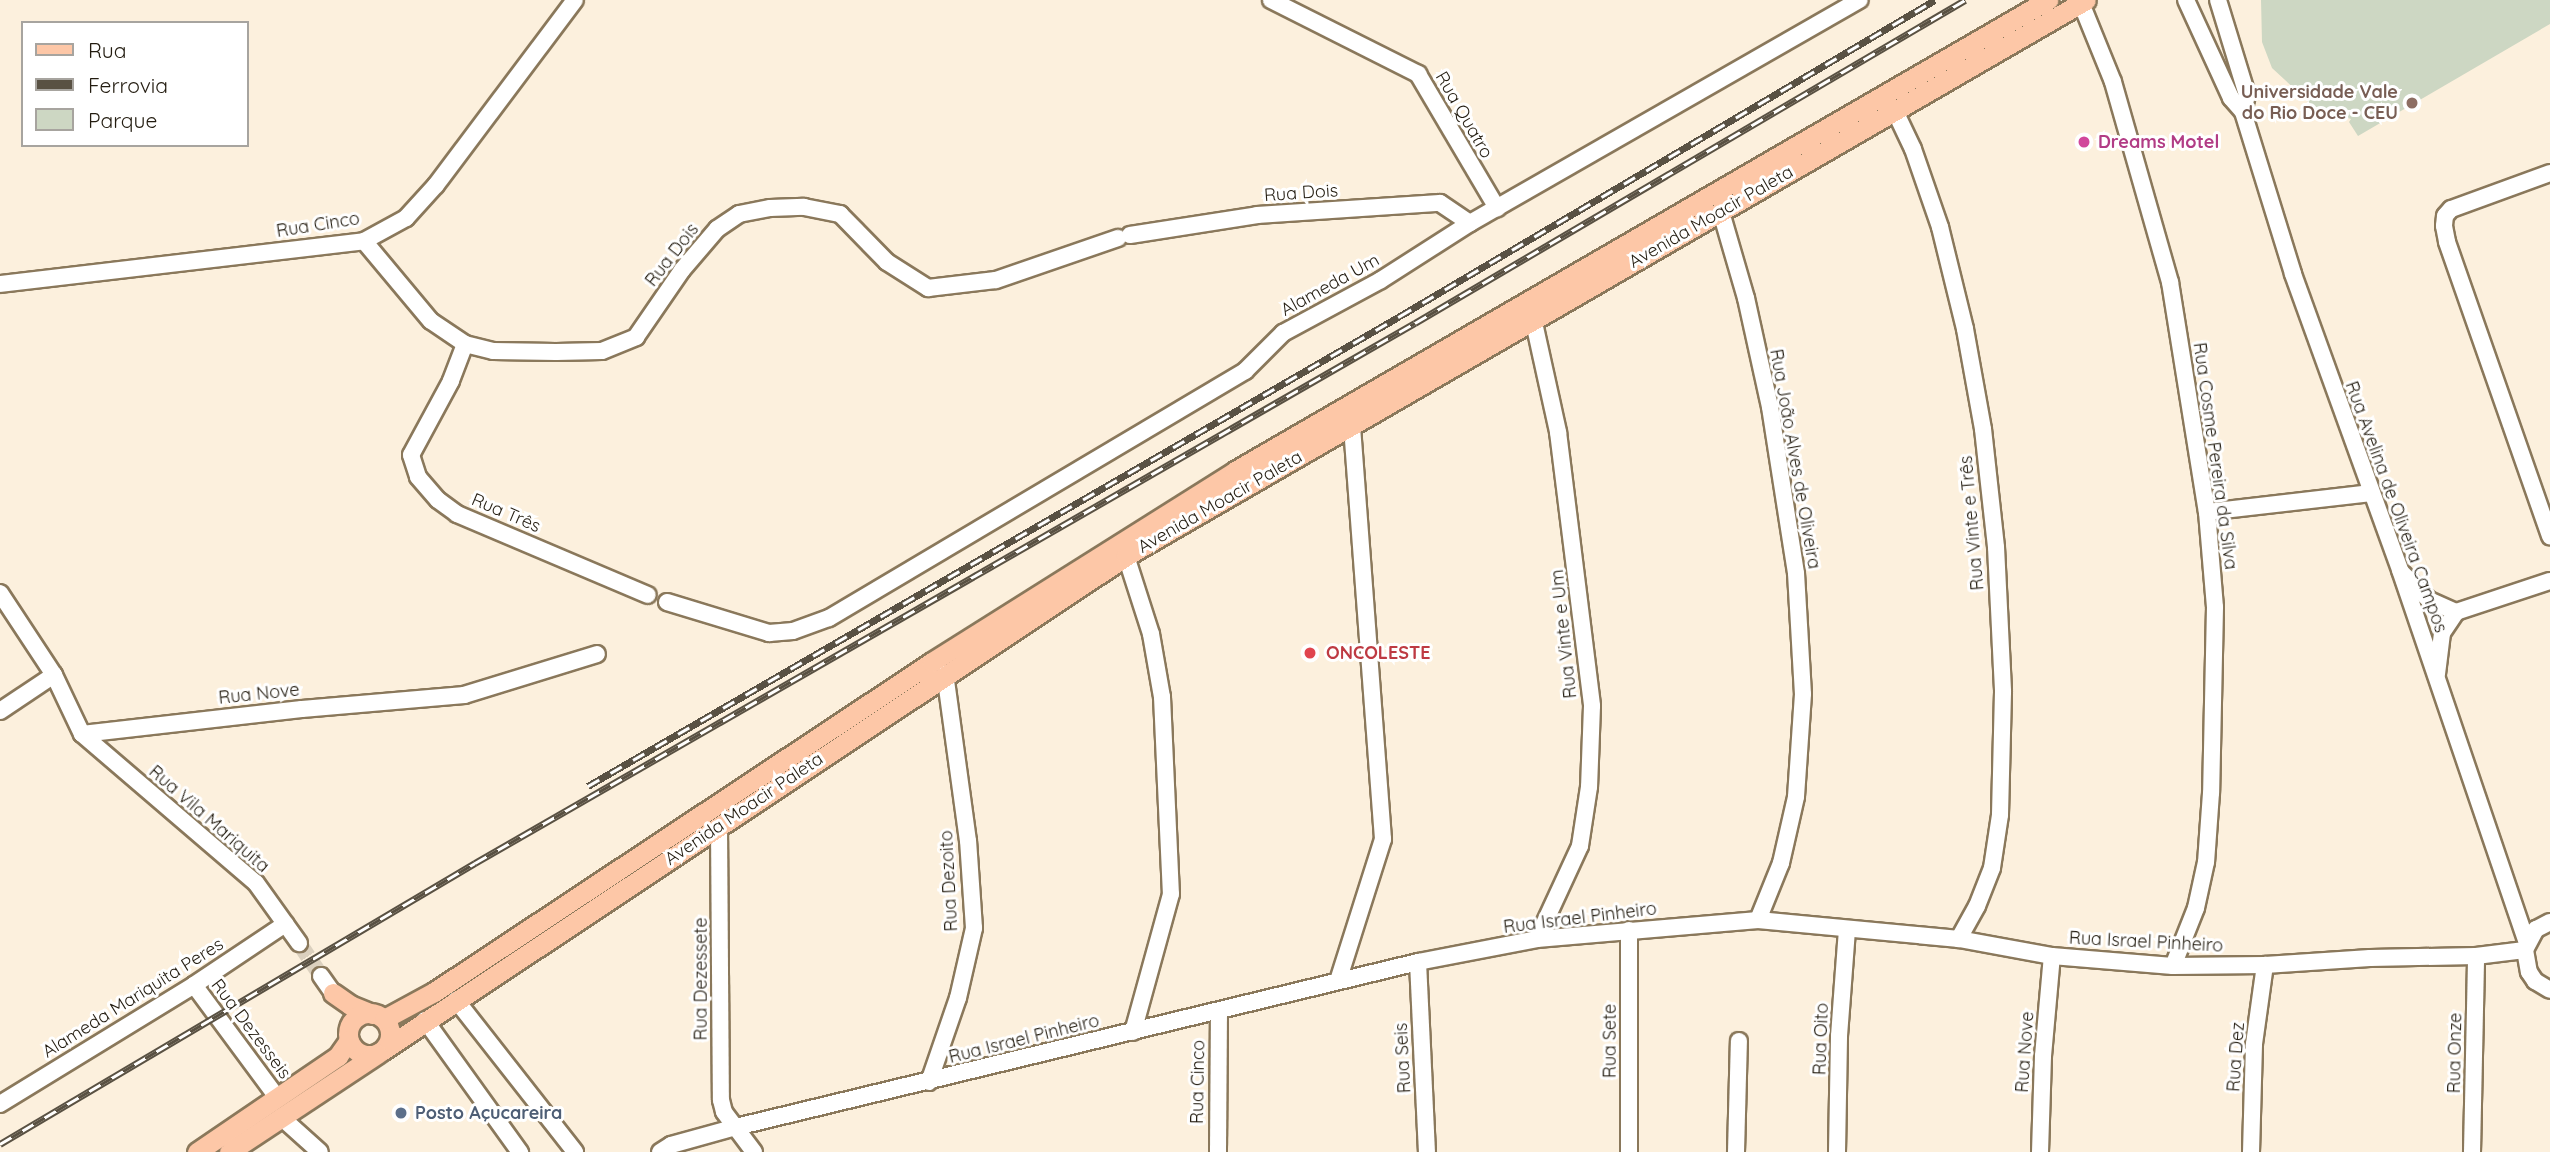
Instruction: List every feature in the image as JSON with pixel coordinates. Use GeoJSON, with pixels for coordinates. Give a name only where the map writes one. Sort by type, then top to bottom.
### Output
{"type":"FeatureCollection","features":[{"type":"Feature","properties":{"kind":"main road","name":"Avenida Moacir Paleta"},"geometry":{"type":"LineString","coordinates":[[378,1016],[434,992],[968,639],[1235,471],[2048,0]]}},
{"type":"Feature","properties":{"kind":"main road","name":"Avenida Moacir Paleta"},"geometry":{"type":"LineString","coordinates":[[229,1152],[1126,556],[1533,318],[1721,212],[1894,108],[2084,1]]}},
{"type":"Feature","properties":{"kind":"main road"},"geometry":{"type":"LineString","coordinates":[[333,993],[350,1005],[378,1016],[390,1038],[380,1052],[363,1054],[349,1037],[343,1013],[333,993]]}},
{"type":"Feature","properties":{"kind":"main road"},"geometry":{"type":"LineString","coordinates":[[197,1152],[338,1056],[349,1037],[353,1020],[378,1016]]}},
{"type":"Feature","properties":{"kind":"street","name":"Rua Cinco"},"geometry":{"type":"LineString","coordinates":[[0,284],[363,241],[406,218],[436,185],[575,0]]}},
{"type":"Feature","properties":{"kind":"street","name":"Rua Quatro"},"geometry":{"type":"LineString","coordinates":[[1271,0],[1418,74],[1497,208]]}},
{"type":"Feature","properties":{"kind":"street","name":"Alameda Um"},"geometry":{"type":"LineString","coordinates":[[667,602],[769,633],[793,631],[829,618],[1245,371],[1283,333],[1381,280],[1470,223],[1860,0]]}},
{"type":"Feature","properties":{"kind":"street","name":"Rua Avelina de Oliveira Campos"},"geometry":{"type":"LineString","coordinates":[[2186,0],[2231,98],[2244,112],[2293,274],[2400,570],[2516,913],[2526,947],[2529,972],[2535,981],[2550,990]]}},
{"type":"Feature","properties":{"kind":"street","name":"Rua Avelina de Oliveira Campos"},"geometry":{"type":"LineString","coordinates":[[2218,0],[2247,95],[2244,112]]}},
{"type":"Feature","properties":{"kind":"street","name":"Rua Cosme Pereira da Silva"},"geometry":{"type":"LineString","coordinates":[[2084,1],[2113,82],[2170,282],[2207,512],[2215,607],[2211,793],[2206,862],[2198,897],[2173,966]]}},
{"type":"Feature","properties":{"kind":"street","name":"Rua Vinte e Três"},"geometry":{"type":"LineString","coordinates":[[1894,108],[1913,149],[1940,227],[1965,329],[1983,429],[1996,547],[2003,692],[2000,815],[1992,868],[1977,906],[1959,939]]}},
{"type":"Feature","properties":{"kind":"street"},"geometry":{"type":"LineString","coordinates":[[2550,173],[2451,209],[2445,216],[2447,242],[2550,536]]}},
{"type":"Feature","properties":{"kind":"street","name":"Rua Dois"},"geometry":{"type":"LineString","coordinates":[[363,241],[431,321],[465,344],[493,351],[602,351],[636,337],[682,270],[717,229],[739,214],[770,208],[804,208],[840,214],[887,262],[928,288],[996,280],[1124,237],[1257,215],[1440,203],[1470,223]]}},
{"type":"Feature","properties":{"kind":"street","name":"Rua João Alves de Oliveira"},"geometry":{"type":"LineString","coordinates":[[1721,212],[1746,298],[1777,447],[1796,573],[1803,694],[1796,797],[1781,863],[1758,920]]}},
{"type":"Feature","properties":{"kind":"street","name":"Rua Vinte e Um"},"geometry":{"type":"LineString","coordinates":[[1533,318],[1558,432],[1592,705],[1589,787],[1580,846],[1537,939]]}},
{"type":"Feature","properties":{"kind":"street","name":"Rua Três"},"geometry":{"type":"LineString","coordinates":[[465,344],[451,381],[411,455],[418,477],[438,500],[457,514],[648,595]]}},
{"type":"Feature","properties":{"kind":"street"},"geometry":{"type":"LineString","coordinates":[[1338,981],[1383,839],[1352,425]]}},
{"type":"Feature","properties":{"kind":"street"},"geometry":{"type":"LineString","coordinates":[[2207,512],[2370,493]]}},
{"type":"Feature","properties":{"kind":"street"},"geometry":{"type":"LineString","coordinates":[[1126,556],[1152,634],[1162,697],[1171,894],[1133,1032]]}},
{"type":"Feature","properties":{"kind":"street"},"geometry":{"type":"LineString","coordinates":[[2400,570],[2430,600],[2456,612]]}},
{"type":"Feature","properties":{"kind":"street"},"geometry":{"type":"LineString","coordinates":[[2437,679],[2442,633],[2456,612],[2550,581]]}},
{"type":"Feature","properties":{"kind":"street"},"geometry":{"type":"LineString","coordinates":[[0,593],[54,675],[82,734]]}},
{"type":"Feature","properties":{"kind":"street","name":"Rua Nove"},"geometry":{"type":"LineString","coordinates":[[82,734],[302,709],[464,695],[597,654]]}},
{"type":"Feature","properties":{"kind":"street","name":"Rua Dezoito"},"geometry":{"type":"LineString","coordinates":[[929,1082],[958,998],[974,928],[968,841],[945,674]]}},
{"type":"Feature","properties":{"kind":"street"},"geometry":{"type":"LineString","coordinates":[[0,711],[54,675]]}},
{"type":"Feature","properties":{"kind":"street","name":"Rua Vila Mariquita"},"geometry":{"type":"LineString","coordinates":[[82,734],[256,883],[299,943]]}},
{"type":"Feature","properties":{"kind":"street","name":"Rua Dezessete"},"geometry":{"type":"LineString","coordinates":[[719,826],[721,1100],[724,1112],[754,1152]]}},
{"type":"Feature","properties":{"kind":"street"},"geometry":{"type":"LineString","coordinates":[[2516,913],[2531,922],[2550,922]]}},
{"type":"Feature","properties":{"kind":"street","name":"Rua Israel Pinheiro"},"geometry":{"type":"LineString","coordinates":[[660,1152],[671,1145],[736,1127],[1219,1013],[1418,962],[1537,939],[1758,920],[1959,939],[2052,956],[2173,966],[2476,956],[2526,947]]}},
{"type":"Feature","properties":{"kind":"street"},"geometry":{"type":"LineString","coordinates":[[2526,947],[2536,929],[2550,922]]}},
{"type":"Feature","properties":{"kind":"street","name":"Alameda Mariquita Peres"},"geometry":{"type":"LineString","coordinates":[[0,1104],[194,985],[285,924]]}},
{"type":"Feature","properties":{"kind":"street","name":"Rua Oito"},"geometry":{"type":"LineString","coordinates":[[1837,1152],[1839,1036],[1847,929]]}},
{"type":"Feature","properties":{"kind":"street","name":"Rua Sete"},"geometry":{"type":"LineString","coordinates":[[1629,930],[1629,1152]]}},
{"type":"Feature","properties":{"kind":"street","name":"Rua Nove"},"geometry":{"type":"LineString","coordinates":[[2040,1152],[2043,1056],[2052,956]]}},
{"type":"Feature","properties":{"kind":"street","name":"Rua Onze"},"geometry":{"type":"LineString","coordinates":[[2472,1152],[2476,956]]}},
{"type":"Feature","properties":{"kind":"street","name":"Rua Seis"},"geometry":{"type":"LineString","coordinates":[[1418,962],[1427,1152]]}},
{"type":"Feature","properties":{"kind":"street","name":"Rua Dez"},"geometry":{"type":"LineString","coordinates":[[2251,1152],[2254,1044],[2265,965]]}},
{"type":"Feature","properties":{"kind":"street"},"geometry":{"type":"LineString","coordinates":[[321,976],[333,993]]}},
{"type":"Feature","properties":{"kind":"street","name":"Rua Dezesseis"},"geometry":{"type":"LineString","coordinates":[[194,985],[277,1097]]}},
{"type":"Feature","properties":{"kind":"street"},"geometry":{"type":"LineString","coordinates":[[456,1000],[575,1152]]}},
{"type":"Feature","properties":{"kind":"street","name":"Rua Cinco"},"geometry":{"type":"LineString","coordinates":[[1218,1152],[1219,1013]]}},
{"type":"Feature","properties":{"kind":"street"},"geometry":{"type":"LineString","coordinates":[[425,1020],[520,1152]]}},
{"type":"Feature","properties":{"kind":"street"},"geometry":{"type":"LineString","coordinates":[[1737,1152],[1739,1041]]}},
{"type":"Feature","properties":{"kind":"street"},"geometry":{"type":"LineString","coordinates":[[281,1117],[320,1152]]}},
{"type":"Feature","properties":{"kind":"green space"},"geometry":{"type":"Polygon","coordinates":[[[2261,0],[2550,0],[2550,24],[2358,136],[2349,122],[2351,119],[2313,106],[2272,68],[2262,42],[2261,0]]]}},
{"type":"Feature","properties":{"kind":"tunnel"},"geometry":{"type":"LineString","coordinates":[[299,943],[321,976]]}},
{"type":"Feature","properties":{"kind":"railway"},"geometry":{"type":"LineString","coordinates":[[588,786],[1400,316],[1935,0]]}},
{"type":"Feature","properties":{"kind":"railway"},"geometry":{"type":"LineString","coordinates":[[0,1144],[475,863],[1415,323],[1965,0]]}},
{"type":"Feature","properties":{"kind":"place","name":"Universidade Vale do Rio Doce - CEU"},"geometry":{"type":"Point","coordinates":[2412,103]}},
{"type":"Feature","properties":{"kind":"place","name":"Dreams Motel"},"geometry":{"type":"Point","coordinates":[2084,142]}},
{"type":"Feature","properties":{"kind":"place","name":"ONCOLESTE"},"geometry":{"type":"Point","coordinates":[1310,653]}},
{"type":"Feature","properties":{"kind":"place","name":"Posto Açucareira"},"geometry":{"type":"Point","coordinates":[401,1113]}}]}
